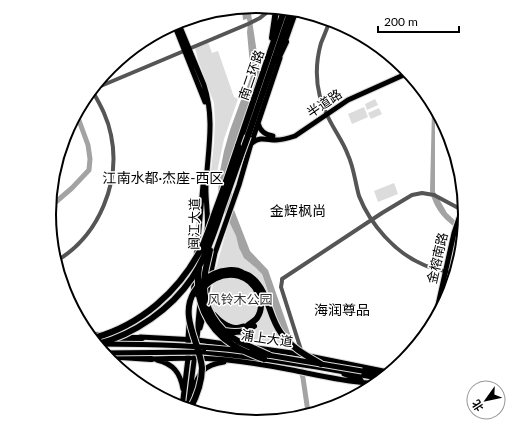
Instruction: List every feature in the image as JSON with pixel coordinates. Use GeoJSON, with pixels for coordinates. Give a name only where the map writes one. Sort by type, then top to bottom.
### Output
{"type":"FeatureCollection","features":[{"type":"Feature","properties":{"kind":"highway"},"geometry":{"type":"LineString","coordinates":[[263,81],[275,14]]}},
{"type":"Feature","properties":{"kind":"highway","name":"南二环路"},"geometry":{"type":"LineString","coordinates":[[209,239],[248,136],[283,15]]}},
{"type":"Feature","properties":{"kind":"highway","name":"南二环路"},"geometry":{"type":"LineString","coordinates":[[209,239],[238,146],[288,16]]}},
{"type":"Feature","properties":{"kind":"highway"},"geometry":{"type":"LineString","coordinates":[[263,81],[274,67],[286,42]]}},
{"type":"Feature","properties":{"kind":"highway"},"geometry":{"type":"LineString","coordinates":[[209,239],[210,250],[204,275],[206,304],[218,325],[230,336],[266,357]]}},
{"type":"Feature","properties":{"kind":"highway"},"geometry":{"type":"LineString","coordinates":[[209,239],[200,264],[198,284],[200,301],[205,316],[226,341],[243,350],[266,357]]}},
{"type":"Feature","properties":{"kind":"highway"},"geometry":{"type":"LineString","coordinates":[[98,336],[133,321],[161,301],[186,274],[201,248],[209,239]]}},
{"type":"Feature","properties":{"kind":"highway"},"geometry":{"type":"LineString","coordinates":[[103,342],[137,327],[152,318],[170,303],[191,279],[201,262],[209,239]]}},
{"type":"Feature","properties":{"kind":"highway"},"geometry":{"type":"LineString","coordinates":[[191,404],[199,389],[202,368],[200,355],[191,329],[188,313],[191,297],[199,285],[208,277],[219,272],[229,270],[241,271],[251,277],[260,287],[265,296],[273,319],[289,344],[321,364]]}},
{"type":"Feature","properties":{"kind":"highway"},"geometry":{"type":"LineString","coordinates":[[196,405],[203,391],[206,366],[195,327],[193,313],[195,300],[201,289],[210,281],[220,276],[239,276],[249,280],[257,289],[261,299],[261,310],[256,318],[247,326],[236,328],[226,325],[217,318],[206,304]]}},
{"type":"Feature","properties":{"kind":"highway"},"geometry":{"type":"LineString","coordinates":[[205,316],[213,324],[224,330],[236,333],[249,330],[259,321],[265,310],[265,298],[260,287]]}},
{"type":"Feature","properties":{"kind":"highway"},"geometry":{"type":"LineString","coordinates":[[99,338],[142,338]]}},
{"type":"Feature","properties":{"kind":"highway"},"geometry":{"type":"LineString","coordinates":[[115,356],[151,358]]}},
{"type":"Feature","properties":{"kind":"main road"},"geometry":{"type":"LineString","coordinates":[[198,330],[206,304],[210,274],[215,253],[294,17]]}},
{"type":"Feature","properties":{"kind":"main road","name":"闽江大道"},"geometry":{"type":"LineString","coordinates":[[180,28],[204,99],[208,114],[209,129],[183,401]]}},
{"type":"Feature","properties":{"kind":"main road","name":"闽江大道"},"geometry":{"type":"LineString","coordinates":[[177,30],[207,92],[211,132],[206,184],[208,227],[189,403]]}},
{"type":"Feature","properties":{"kind":"main road","name":"半道路"},"geometry":{"type":"LineString","coordinates":[[258,123],[261,130],[266,135],[284,136],[296,132],[351,95],[400,73]]}},
{"type":"Feature","properties":{"kind":"main road","name":"半道路"},"geometry":{"type":"LineString","coordinates":[[251,144],[259,138],[279,140],[293,137],[325,113],[345,101],[402,75]]}},
{"type":"Feature","properties":{"kind":"main road","name":"金榕南路"},"geometry":{"type":"LineString","coordinates":[[445,286],[449,272],[455,228],[458,218]]}},
{"type":"Feature","properties":{"kind":"main road"},"geometry":{"type":"LineString","coordinates":[[208,227],[210,274]]}},
{"type":"Feature","properties":{"kind":"main road"},"geometry":{"type":"LineString","coordinates":[[206,304],[208,313],[214,324],[234,345]]}},
{"type":"Feature","properties":{"kind":"main road","name":"浦上大道"},"geometry":{"type":"LineString","coordinates":[[97,335],[116,334],[142,338],[197,340],[301,354],[382,371]]}},
{"type":"Feature","properties":{"kind":"main road"},"geometry":{"type":"LineString","coordinates":[[104,344],[223,348],[303,365],[374,377]]}},
{"type":"Feature","properties":{"kind":"main road"},"geometry":{"type":"LineString","coordinates":[[112,353],[204,352],[266,357],[321,364],[378,374]]}},
{"type":"Feature","properties":{"kind":"main road","name":"浦上大道"},"geometry":{"type":"LineString","coordinates":[[117,358],[194,358],[232,360],[354,382],[366,383]]}},
{"type":"Feature","properties":{"kind":"main road"},"geometry":{"type":"LineString","coordinates":[[151,358],[173,367],[182,382],[184,395]]}},
{"type":"Feature","properties":{"kind":"main road"},"geometry":{"type":"LineString","coordinates":[[190,403],[196,380],[203,370],[212,364],[232,360]]}},
{"type":"Feature","properties":{"kind":"main road"},"geometry":{"type":"LineString","coordinates":[[334,370],[367,382]]}},
{"type":"Feature","properties":{"kind":"street"},"geometry":{"type":"LineString","coordinates":[[103,85],[253,22],[266,13]]}},
{"type":"Feature","properties":{"kind":"street"},"geometry":{"type":"LineString","coordinates":[[328,26],[321,43],[317,68],[318,88],[325,113],[347,152],[359,195],[372,220],[388,240],[408,257],[426,266],[449,272]]}},
{"type":"Feature","properties":{"kind":"street"},"geometry":{"type":"LineString","coordinates":[[61,258],[75,248],[92,227],[104,206],[111,185],[113,162],[111,134],[105,114],[95,96]]}},
{"type":"Feature","properties":{"kind":"street"},"geometry":{"type":"LineString","coordinates":[[301,354],[282,290],[282,281],[285,277],[405,198],[412,195],[422,193],[434,195],[458,207]]}},
{"type":"Feature","properties":{"kind":"green space"},"geometry":{"type":"Polygon","coordinates":[[[208,42],[212,53],[218,51],[234,97],[238,99],[224,139],[217,172],[211,171],[215,123],[214,103],[195,48],[208,42]]]}},
{"type":"Feature","properties":{"kind":"green space"},"geometry":{"type":"Polygon","coordinates":[[[375,99],[378,105],[367,110],[365,104],[375,99]]]}},
{"type":"Feature","properties":{"kind":"green space"},"geometry":{"type":"Polygon","coordinates":[[[364,107],[368,117],[352,124],[348,114],[364,107]]]}},
{"type":"Feature","properties":{"kind":"green space"},"geometry":{"type":"Polygon","coordinates":[[[379,108],[382,114],[371,119],[368,113],[379,108]]]}},
{"type":"Feature","properties":{"kind":"green space"},"geometry":{"type":"Polygon","coordinates":[[[394,183],[398,194],[378,202],[374,191],[394,183]]]}},
{"type":"Feature","properties":{"kind":"green space","name":"风铃木公园"},"geometry":{"type":"Polygon","coordinates":[[[229,222],[236,236],[242,254],[262,274],[286,344],[250,341],[248,338],[234,335],[220,323],[213,311],[211,299],[214,275],[229,222]]]}},
{"type":"Feature","properties":{"kind":"shaded area"},"geometry":{"type":"Polygon","coordinates":[[[242,13],[251,13],[260,73],[230,158],[229,165],[234,210],[250,251],[268,270],[294,345],[286,344],[262,274],[244,258],[239,248],[236,236],[218,199],[219,176],[224,151],[230,130],[251,76],[247,32],[248,24],[247,19],[243,20],[242,13]]]}},
{"type":"Feature","properties":{"kind":"shaded area"},"geometry":{"type":"Polygon","coordinates":[[[432,116],[435,121],[435,192],[447,213],[458,223],[458,229],[446,220],[438,210],[434,204],[430,191],[432,116]]]}},
{"type":"Feature","properties":{"kind":"waterway"},"geometry":{"type":"LineString","coordinates":[[56,202],[89,170],[90,159],[88,145],[79,121]]}},
{"type":"Feature","properties":{"kind":"waterway"},"geometry":{"type":"LineString","coordinates":[[298,362],[303,378],[307,408]]}},
{"type":"Feature","properties":{"kind":"district","name":"江南水都·杰座-西区"},"geometry":{"type":"Point","coordinates":[163,178]}},
{"type":"Feature","properties":{"kind":"district","name":"金辉枫尚"},"geometry":{"type":"Point","coordinates":[298,211]}},
{"type":"Feature","properties":{"kind":"district","name":"海润尊品"},"geometry":{"type":"Point","coordinates":[342,310]}}]}
